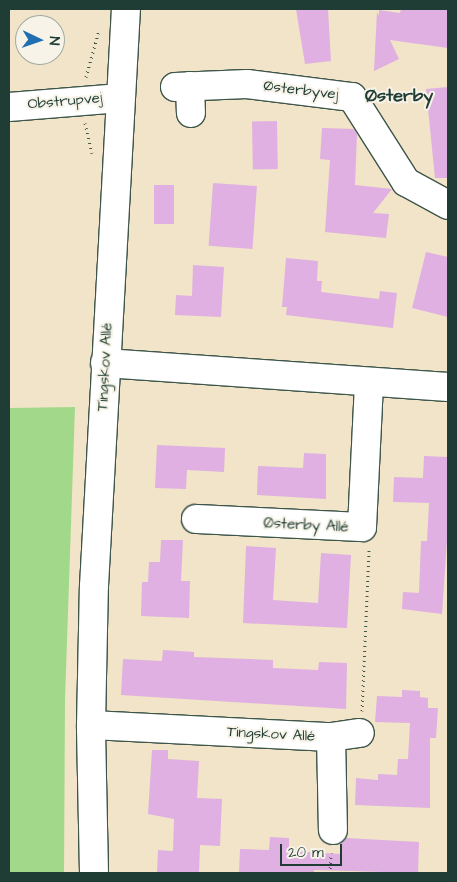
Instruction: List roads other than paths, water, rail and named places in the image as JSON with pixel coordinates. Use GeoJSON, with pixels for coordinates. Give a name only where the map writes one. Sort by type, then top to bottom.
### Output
{"type":"FeatureCollection","features":[{"type":"Feature","properties":{"kind":"street","name":"Tingskov Allé"},"geometry":{"type":"LineString","coordinates":[[94,873],[91,725],[105,363],[126,9]]}},
{"type":"Feature","properties":{"kind":"street","name":"Østerbyvej"},"geometry":{"type":"LineString","coordinates":[[191,113],[183,86],[247,84],[352,97],[406,182],[448,205]]}},
{"type":"Feature","properties":{"kind":"street","name":"Obstrupvej"},"geometry":{"type":"LineString","coordinates":[[9,106],[121,98]]}},
{"type":"Feature","properties":{"kind":"street"},"geometry":{"type":"LineString","coordinates":[[105,363],[369,383],[448,387]]}},
{"type":"Feature","properties":{"kind":"street","name":"Østerby Allé"},"geometry":{"type":"LineString","coordinates":[[196,519],[362,527],[369,383]]}},
{"type":"Feature","properties":{"kind":"street","name":"Tingskov Allé"},"geometry":{"type":"LineString","coordinates":[[91,725],[332,737],[360,733]]}},
{"type":"Feature","properties":{"kind":"street","name":"Tingskov Allé"},"geometry":{"type":"LineString","coordinates":[[332,737],[332,830]]}},
{"type":"Feature","properties":{"kind":"district","name":"Østerby"},"geometry":{"type":"Point","coordinates":[399,96]}}]}
